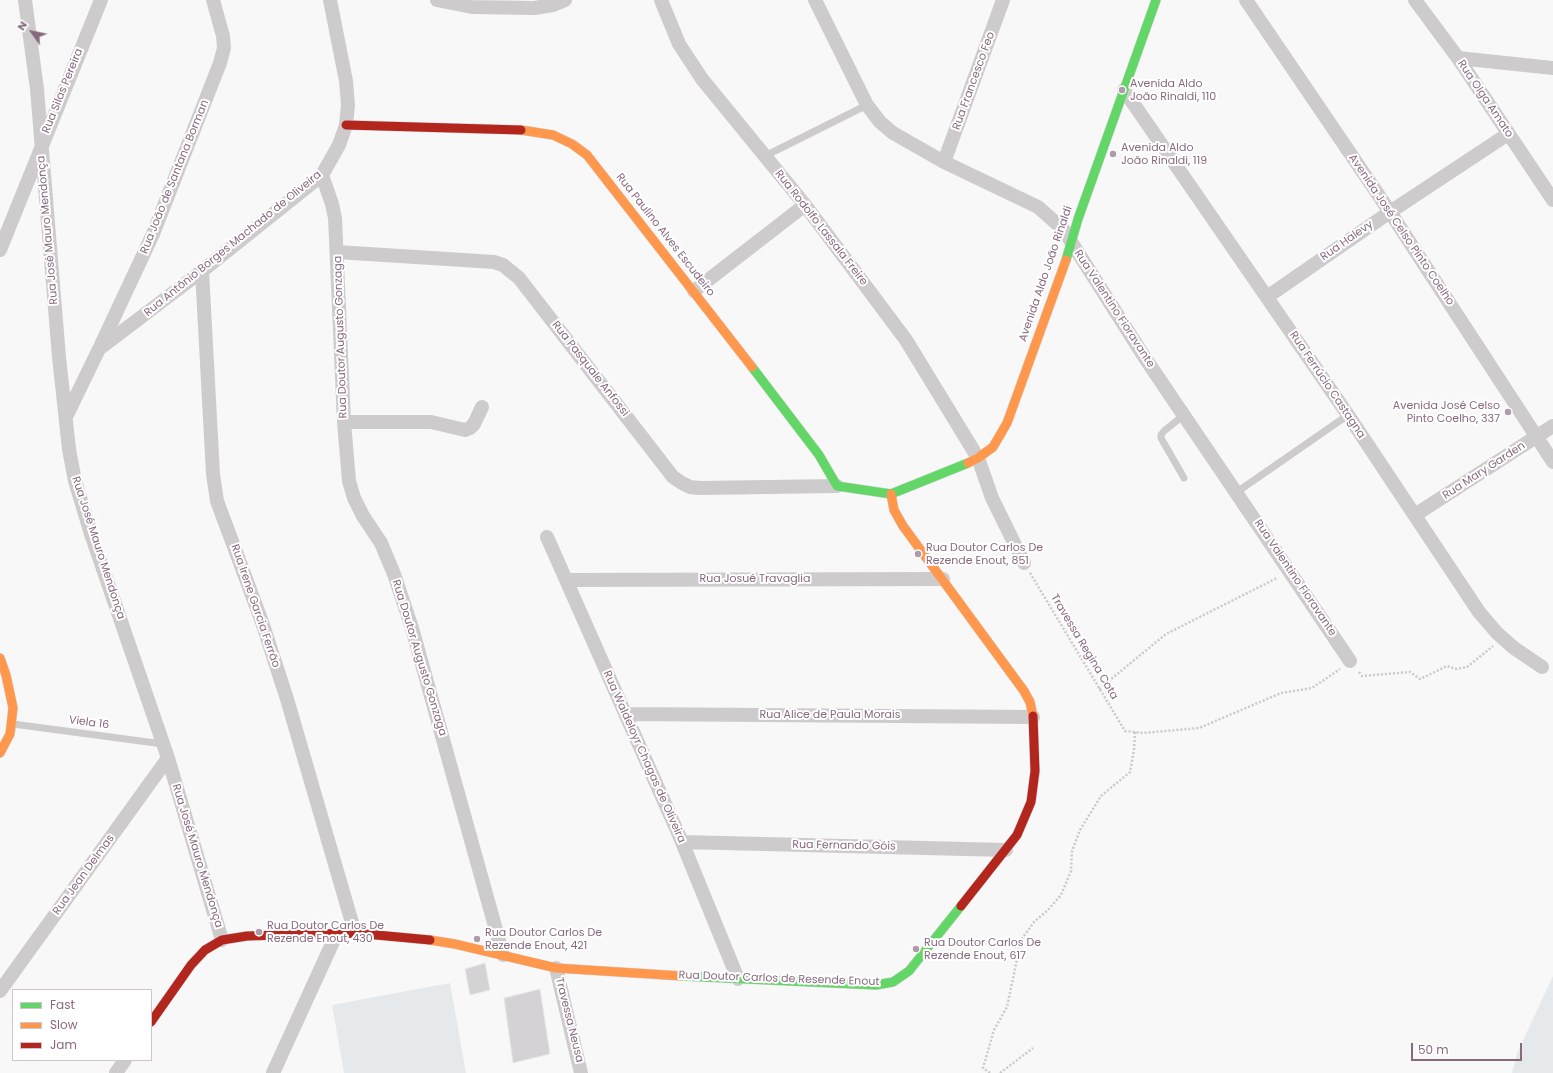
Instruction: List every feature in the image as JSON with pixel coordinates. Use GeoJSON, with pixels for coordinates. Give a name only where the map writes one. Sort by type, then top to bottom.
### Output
{"type":"FeatureCollection","features":[{"type":"Feature","properties":{"kind":"street","name":"Rua José Mauro Mendonça"},"geometry":{"type":"LineString","coordinates":[[25,0],[37,88],[59,357],[71,461],[82,506],[168,758],[222,940]]}},
{"type":"Feature","properties":{"kind":"street","name":"Rua Silas Pereira"},"geometry":{"type":"LineString","coordinates":[[0,250],[101,0]]}},
{"type":"Feature","properties":{"kind":"street","name":"Rua João de Santana Borman"},"geometry":{"type":"LineString","coordinates":[[99,349],[153,234],[220,63],[224,48],[223,36],[213,0]]}},
{"type":"Feature","properties":{"kind":"street","name":"Rua Antônio Borges Machado de Oliveira"},"geometry":{"type":"LineString","coordinates":[[66,417],[99,349],[202,271],[322,175],[339,145],[346,126],[348,105],[346,81],[330,0]]}},
{"type":"Feature","properties":{"kind":"street"},"geometry":{"type":"LineString","coordinates":[[437,0],[472,7],[534,8],[553,5],[565,0]]}},
{"type":"Feature","properties":{"kind":"street","name":"Rua Rodolfo Lassala Freire"},"geometry":{"type":"LineString","coordinates":[[661,0],[680,44],[702,78],[805,206],[906,340],[978,458],[992,498],[1024,563]]}},
{"type":"Feature","properties":{"kind":"street","name":"Rua Valentino Fioravante"},"geometry":{"type":"LineString","coordinates":[[815,0],[867,105],[880,122],[893,133],[944,162],[1038,207],[1063,229],[1140,351],[1237,492],[1350,661]]}},
{"type":"Feature","properties":{"kind":"street","name":"Rua Francesco Feo"},"geometry":{"type":"LineString","coordinates":[[944,162],[1003,0]]}},
{"type":"Feature","properties":{"kind":"street","name":"Avenida Aldo João Rinaldi"},"geometry":{"type":"LineString","coordinates":[[891,494],[955,469],[978,458],[993,447],[1000,437],[1007,423],[1072,242],[1078,218],[1156,0]]}},
{"type":"Feature","properties":{"kind":"street","name":"Avenida José Celso Pinto Coelho"},"geometry":{"type":"LineString","coordinates":[[1246,0],[1390,212],[1553,462]]}},
{"type":"Feature","properties":{"kind":"street","name":"Rua Olga Amato"},"geometry":{"type":"LineString","coordinates":[[1415,0],[1458,58],[1553,200]]}},
{"type":"Feature","properties":{"kind":"street"},"geometry":{"type":"LineString","coordinates":[[1458,58],[1553,68]]}},
{"type":"Feature","properties":{"kind":"street","name":"Rua Ferrúcio Castagna"},"geometry":{"type":"LineString","coordinates":[[1124,90],[1348,415],[1479,612],[1514,648],[1542,667]]}},
{"type":"Feature","properties":{"kind":"street","name":"Rua Paulino Alves Escudeiro"},"geometry":{"type":"LineString","coordinates":[[346,126],[518,129],[553,135],[572,144],[587,155],[694,291],[819,455],[837,486]]}},
{"type":"Feature","properties":{"kind":"street","name":"Rua Halevy"},"geometry":{"type":"LineString","coordinates":[[1267,297],[1390,212],[1508,134]]}},
{"type":"Feature","properties":{"kind":"street","name":"Rua Doutor Augusto Gonzaga"},"geometry":{"type":"LineString","coordinates":[[322,175],[332,204],[337,252],[344,422],[349,481],[354,498],[363,516],[380,543],[394,574],[412,628],[503,955]]}},
{"type":"Feature","properties":{"kind":"street"},"geometry":{"type":"LineString","coordinates":[[694,291],[805,206]]}},
{"type":"Feature","properties":{"kind":"street","name":"Rua Pasquale Anfossi"},"geometry":{"type":"LineString","coordinates":[[337,252],[494,262],[503,265],[519,278],[673,477],[690,487],[837,486]]}},
{"type":"Feature","properties":{"kind":"street","name":"Rua Irene Garcia Ferrão"},"geometry":{"type":"LineString","coordinates":[[202,271],[213,474],[217,501],[262,622],[287,699],[355,933]]}},
{"type":"Feature","properties":{"kind":"street"},"geometry":{"type":"LineString","coordinates":[[344,422],[424,422],[465,430],[474,424],[482,407]]}},
{"type":"Feature","properties":{"kind":"street","name":"Rua Mary Garden"},"geometry":{"type":"LineString","coordinates":[[1415,515],[1553,426]]}},
{"type":"Feature","properties":{"kind":"street"},"geometry":{"type":"LineString","coordinates":[[837,486],[891,494]]}},
{"type":"Feature","properties":{"kind":"street","name":"Rua Doutor Carlos de Resende Enout"},"geometry":{"type":"LineString","coordinates":[[152,1021],[191,964],[205,950],[222,940],[247,936],[355,933],[414,938],[455,944],[556,968],[738,979],[876,985],[893,982],[902,977],[1017,835],[1031,802],[1034,771],[1033,717],[1030,702],[1024,691],[896,515],[891,494]]}},
{"type":"Feature","properties":{"kind":"street","name":"Rua Waldeloyr Chagas de Oliveira"},"geometry":{"type":"LineString","coordinates":[[547,537],[682,842],[738,979]]}},
{"type":"Feature","properties":{"kind":"street","name":"Rua Josué Travaglia"},"geometry":{"type":"LineString","coordinates":[[567,580],[942,578]]}},
{"type":"Feature","properties":{"kind":"street"},"geometry":{"type":"LineString","coordinates":[[0,658],[6,675],[13,708],[10,734],[0,753]]}},
{"type":"Feature","properties":{"kind":"street","name":"Rua Alice de Paula Morais"},"geometry":{"type":"LineString","coordinates":[[626,714],[1033,717]]}},
{"type":"Feature","properties":{"kind":"street","name":"Rua Jean Delmas"},"geometry":{"type":"LineString","coordinates":[[0,991],[168,758]]}},
{"type":"Feature","properties":{"kind":"street","name":"Rua Fernando Góis"},"geometry":{"type":"LineString","coordinates":[[682,842],[1006,850]]}},
{"type":"Feature","properties":{"kind":"street"},"geometry":{"type":"LineString","coordinates":[[273,1073],[337,933]]}},
{"type":"Feature","properties":{"kind":"street","name":"Travessa Neusa"},"geometry":{"type":"LineString","coordinates":[[556,968],[581,1073]]}},
{"type":"Feature","properties":{"kind":"street"},"geometry":{"type":"LineString","coordinates":[[116,1073],[124,1061]]}},
{"type":"Feature","properties":{"kind":"lane"},"geometry":{"type":"LineString","coordinates":[[765,156],[867,105]]}},
{"type":"Feature","properties":{"kind":"lane"},"geometry":{"type":"LineString","coordinates":[[1184,415],[1164,431],[1161,438],[1184,478]]}},
{"type":"Feature","properties":{"kind":"lane"},"geometry":{"type":"LineString","coordinates":[[1237,492],[1348,415]]}},
{"type":"Feature","properties":{"kind":"lane","name":"Viela 16"},"geometry":{"type":"LineString","coordinates":[[12,724],[163,744]]}},
{"type":"Feature","properties":{"kind":"path","name":"Travessa Regina Cota"},"geometry":{"type":"LineString","coordinates":[[1024,563],[1125,731],[1135,732]]}},
{"type":"Feature","properties":{"kind":"path"},"geometry":{"type":"LineString","coordinates":[[1099,689],[1166,634],[1290,571]]}},
{"type":"Feature","properties":{"kind":"path"},"geometry":{"type":"LineString","coordinates":[[990,1073],[983,1068],[994,1030],[1007,1007],[1021,940],[1034,922],[1048,910],[1061,895],[1071,872],[1072,851],[1080,830],[1101,796],[1130,772],[1134,750],[1135,732],[1142,733],[1199,728],[1281,693],[1312,688],[1350,661],[1362,676],[1410,672],[1420,679],[1447,666],[1456,669],[1467,667],[1503,638]]}},
{"type":"Feature","properties":{"kind":"path"},"geometry":{"type":"LineString","coordinates":[[1000,1073],[1033,1048]]}},
{"type":"Feature","properties":{"kind":"shaded area"},"geometry":{"type":"Polygon","coordinates":[[[1553,976],[1553,1073],[1512,1073],[1517,1053],[1553,976]]]}},
{"type":"Feature","properties":{"kind":"shaded area"},"geometry":{"type":"Polygon","coordinates":[[[450,983],[466,1073],[344,1073],[332,1005],[450,983]]]}},
{"type":"Feature","properties":{"kind":"building"},"geometry":{"type":"Polygon","coordinates":[[[485,963],[490,990],[470,995],[465,969],[485,963]]]}},
{"type":"Feature","properties":{"kind":"building"},"geometry":{"type":"Polygon","coordinates":[[[540,989],[550,1054],[513,1063],[504,998],[540,989]]]}},
{"type":"Feature","properties":{"kind":"traffic: fast"},"geometry":{"type":"LineString","coordinates":[[1066,260],[1078,219],[1156,0]]}},
{"type":"Feature","properties":{"kind":"traffic: fast"},"geometry":{"type":"LineString","coordinates":[[752,367],[819,455],[837,486],[891,494],[968,463]]}},
{"type":"Feature","properties":{"kind":"traffic: fast"},"geometry":{"type":"LineString","coordinates":[[682,976],[876,985],[893,982],[909,971],[961,906]]}},
{"type":"Feature","properties":{"kind":"traffic: slow"},"geometry":{"type":"LineString","coordinates":[[521,130],[553,135],[572,144],[587,155],[752,367]]}},
{"type":"Feature","properties":{"kind":"traffic: slow"},"geometry":{"type":"LineString","coordinates":[[968,463],[993,447],[1007,423],[1066,260]]}},
{"type":"Feature","properties":{"kind":"traffic: slow"},"geometry":{"type":"LineString","coordinates":[[891,494],[894,510],[903,526],[1024,691],[1030,702],[1033,716]]}},
{"type":"Feature","properties":{"kind":"traffic: slow"},"geometry":{"type":"LineString","coordinates":[[0,658],[6,675],[13,708],[10,734],[0,753]]}},
{"type":"Feature","properties":{"kind":"traffic: slow"},"geometry":{"type":"LineString","coordinates":[[430,940],[455,944],[556,968],[682,976]]}},
{"type":"Feature","properties":{"kind":"traffic: jam"},"geometry":{"type":"LineString","coordinates":[[346,125],[521,130]]}},
{"type":"Feature","properties":{"kind":"traffic: jam"},"geometry":{"type":"LineString","coordinates":[[961,906],[1017,835],[1031,802],[1035,771],[1033,716]]}},
{"type":"Feature","properties":{"kind":"traffic: jam"},"geometry":{"type":"LineString","coordinates":[[152,1021],[191,965],[205,950],[222,940],[247,936],[355,933],[430,940]]}},
{"type":"Feature","properties":{"kind":"place","name":"Avenida Aldo João Rinaldi, 110"},"geometry":{"type":"Point","coordinates":[1122,90]}},
{"type":"Feature","properties":{"kind":"place","name":"Avenida Aldo João Rinaldi, 119"},"geometry":{"type":"Point","coordinates":[1113,154]}},
{"type":"Feature","properties":{"kind":"place","name":"Avenida José Celso Pinto Coelho, 337"},"geometry":{"type":"Point","coordinates":[1508,412]}},
{"type":"Feature","properties":{"kind":"place","name":"Rua Doutor Carlos De Rezende Enout, 851"},"geometry":{"type":"Point","coordinates":[918,554]}},
{"type":"Feature","properties":{"kind":"place","name":"Rua Doutor Carlos De Rezende Enout, 430"},"geometry":{"type":"Point","coordinates":[259,932]}},
{"type":"Feature","properties":{"kind":"place","name":"Rua Doutor Carlos De Rezende Enout, 421"},"geometry":{"type":"Point","coordinates":[477,939]}},
{"type":"Feature","properties":{"kind":"place","name":"Rua Doutor Carlos De Rezende Enout, 617"},"geometry":{"type":"Point","coordinates":[916,949]}}]}
